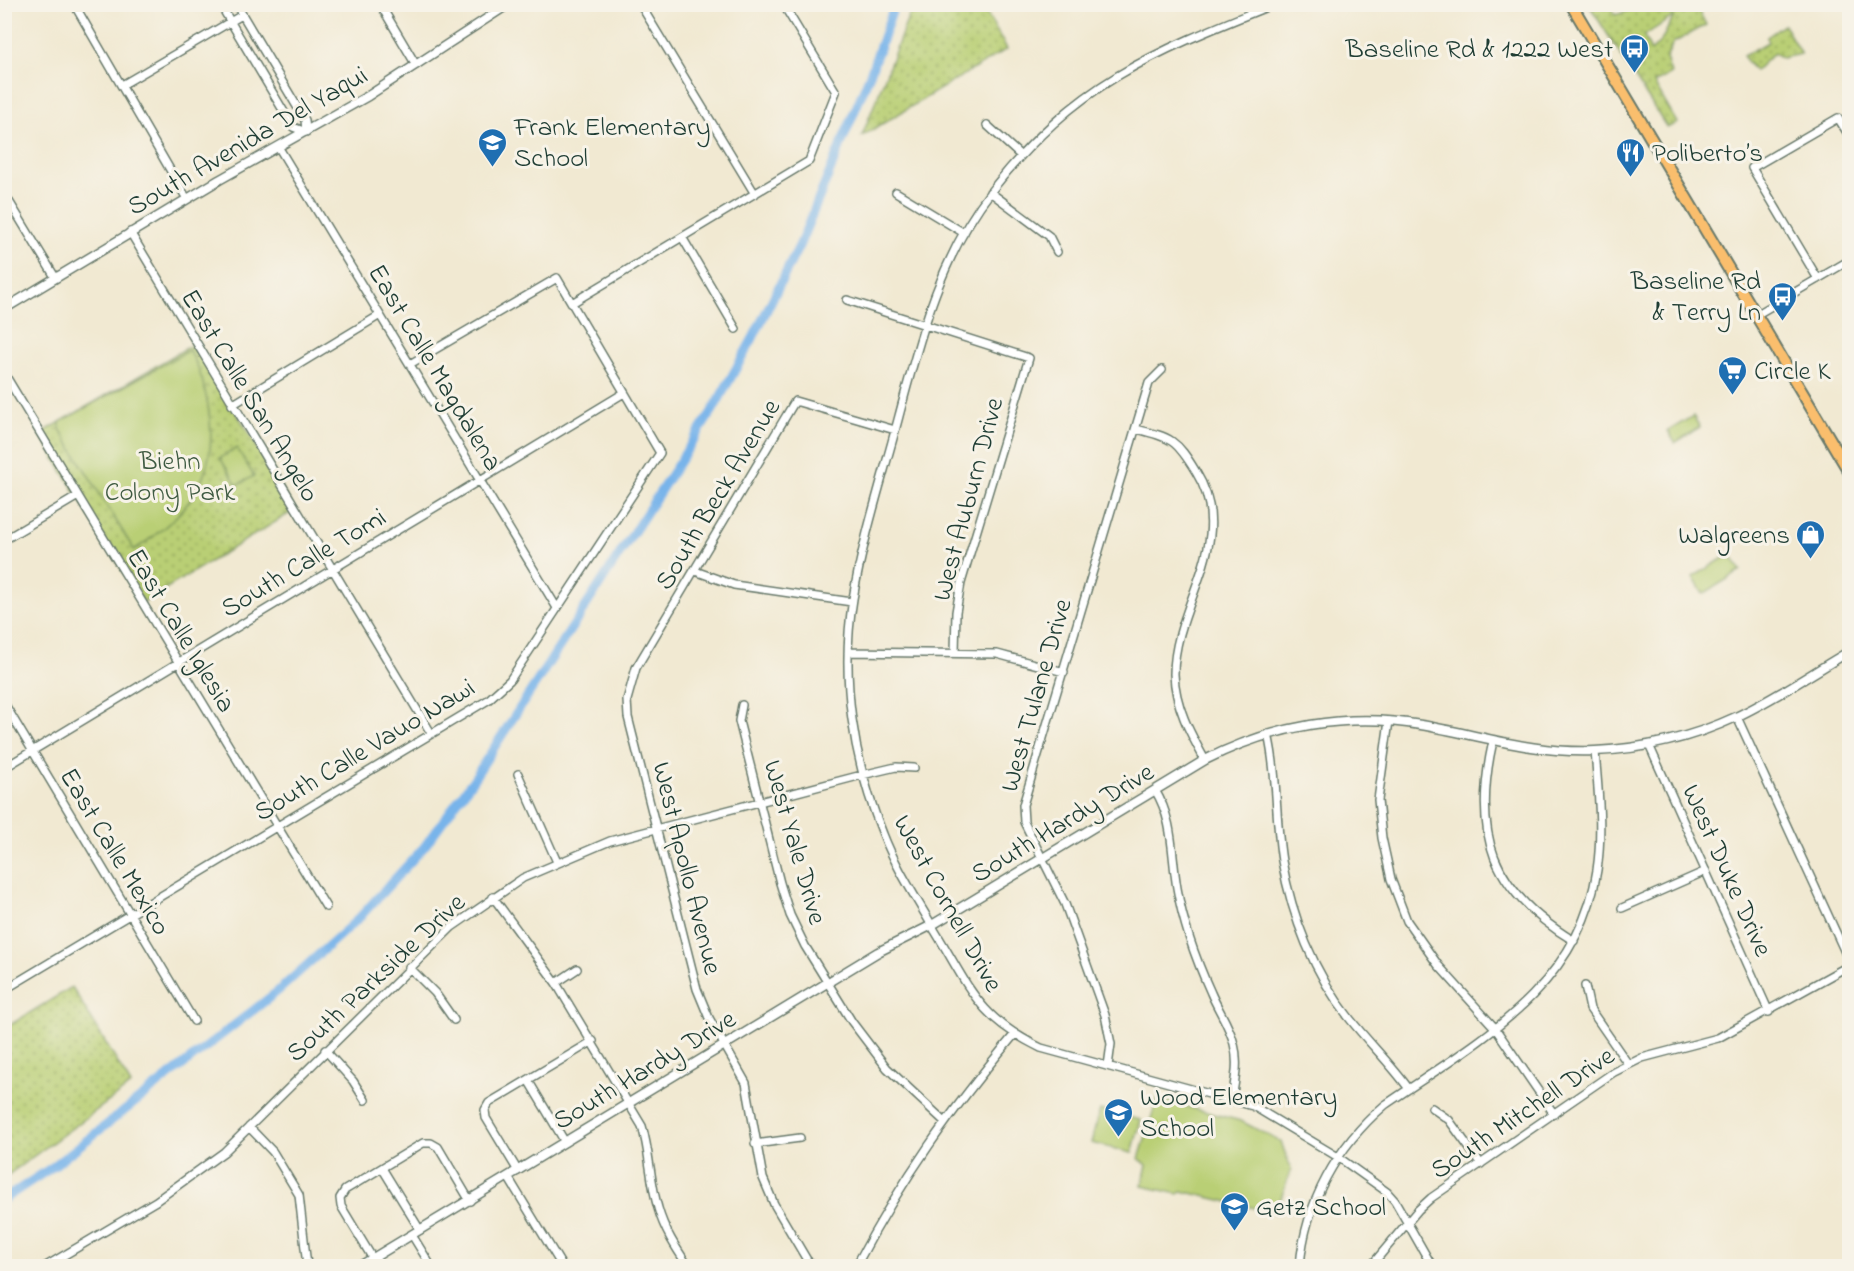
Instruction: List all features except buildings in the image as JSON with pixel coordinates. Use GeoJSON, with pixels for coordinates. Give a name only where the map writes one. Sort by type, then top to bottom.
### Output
{"type":"FeatureCollection","features":[{"type":"Feature","properties":{"kind":"main road"},"geometry":{"type":"LineString","coordinates":[[1571,4],[1850,473]]}},
{"type":"Feature","properties":{"kind":"street"},"geometry":{"type":"LineString","coordinates":[[74,4],[187,199]]}},
{"type":"Feature","properties":{"kind":"street"},"geometry":{"type":"LineString","coordinates":[[220,4],[294,128],[306,132],[305,120],[236,4]]}},
{"type":"Feature","properties":{"kind":"street"},"geometry":{"type":"LineString","coordinates":[[380,4],[416,65]]}},
{"type":"Feature","properties":{"kind":"street","name":"South Avenida Del Yaqui"},"geometry":{"type":"LineString","coordinates":[[4,309],[130,232],[306,132],[416,65],[509,4]]}},
{"type":"Feature","properties":{"kind":"street"},"geometry":{"type":"LineString","coordinates":[[640,4],[755,194]]}},
{"type":"Feature","properties":{"kind":"street"},"geometry":{"type":"LineString","coordinates":[[572,303],[809,161],[836,92],[783,4]]}},
{"type":"Feature","properties":{"kind":"street"},"geometry":{"type":"LineString","coordinates":[[847,300],[923,324],[940,280],[964,233],[990,192],[1021,156],[1079,100],[1134,64],[1274,4]]}},
{"type":"Feature","properties":{"kind":"street"},"geometry":{"type":"LineString","coordinates":[[122,85],[242,15]]}},
{"type":"Feature","properties":{"kind":"street"},"geometry":{"type":"LineString","coordinates":[[1818,279],[1752,168],[1838,118],[1850,136]]}},
{"type":"Feature","properties":{"kind":"street"},"geometry":{"type":"LineString","coordinates":[[987,125],[1021,156]]}},
{"type":"Feature","properties":{"kind":"street","name":"East Calle Magdalena"},"geometry":{"type":"LineString","coordinates":[[279,148],[557,608]]}},
{"type":"Feature","properties":{"kind":"street"},"geometry":{"type":"LineString","coordinates":[[896,192],[964,233]]}},
{"type":"Feature","properties":{"kind":"street"},"geometry":{"type":"LineString","coordinates":[[990,192],[1049,236],[1057,252]]}},
{"type":"Feature","properties":{"kind":"street"},"geometry":{"type":"LineString","coordinates":[[4,193],[55,277]]}},
{"type":"Feature","properties":{"kind":"street","name":"East Calle San Angelo"},"geometry":{"type":"LineString","coordinates":[[130,232],[430,733]]}},
{"type":"Feature","properties":{"kind":"street"},"geometry":{"type":"LineString","coordinates":[[682,237],[736,329]]}},
{"type":"Feature","properties":{"kind":"street"},"geometry":{"type":"LineString","coordinates":[[1756,315],[1850,260]]}},
{"type":"Feature","properties":{"kind":"street"},"geometry":{"type":"LineString","coordinates":[[410,364],[557,278],[624,393]]}},
{"type":"Feature","properties":{"kind":"street"},"geometry":{"type":"LineString","coordinates":[[232,405],[380,315]]}},
{"type":"Feature","properties":{"kind":"street","name":"West Auburn Drive"},"geometry":{"type":"LineString","coordinates":[[923,324],[1029,358],[961,583],[957,605],[955,652]]}},
{"type":"Feature","properties":{"kind":"street","name":"West Cornell Drive"},"geometry":{"type":"LineString","coordinates":[[923,324],[864,543],[852,602],[848,652],[849,692],[862,775],[883,835],[972,995],[989,1016],[1014,1035],[1041,1048],[1232,1099],[1273,1116],[1338,1157],[1387,1192],[1408,1222],[1432,1266]]}},
{"type":"Feature","properties":{"kind":"street","name":"West Tulane Drive"},"geometry":{"type":"LineString","coordinates":[[1108,1066],[1111,1044],[1105,1015],[1065,904],[1024,822],[1023,805],[1149,383],[1162,370]]}},
{"type":"Feature","properties":{"kind":"street","name":"East Calle Iglesia"},"geometry":{"type":"LineString","coordinates":[[4,373],[326,907]]}},
{"type":"Feature","properties":{"kind":"street","name":"South Calle Vauo Nawi"},"geometry":{"type":"LineString","coordinates":[[4,990],[488,700],[510,680],[660,453],[624,393]]}},
{"type":"Feature","properties":{"kind":"street","name":"South Calle Tomi"},"geometry":{"type":"LineString","coordinates":[[4,768],[624,393]]}},
{"type":"Feature","properties":{"kind":"street","name":"South Beck Avenue"},"geometry":{"type":"LineString","coordinates":[[627,700],[636,668],[795,401],[895,429]]}},
{"type":"Feature","properties":{"kind":"street"},"geometry":{"type":"LineString","coordinates":[[1136,429],[1175,442],[1202,480],[1211,506],[1211,534],[1178,643],[1174,675],[1182,716],[1205,760]]}},
{"type":"Feature","properties":{"kind":"street"},"geometry":{"type":"LineString","coordinates":[[4,540],[78,496]]}},
{"type":"Feature","properties":{"kind":"street"},"geometry":{"type":"LineString","coordinates":[[695,571],[734,585],[852,602]]}},
{"type":"Feature","properties":{"kind":"street","name":"South Hardy Drive"},"geometry":{"type":"LineString","coordinates":[[360,1266],[827,983],[903,938],[932,925],[1205,760],[1241,743],[1268,734],[1332,721],[1389,721],[1421,724],[1537,749],[1595,751],[1649,745],[1687,736],[1737,717],[1850,651]]}},
{"type":"Feature","properties":{"kind":"street"},"geometry":{"type":"LineString","coordinates":[[848,652],[955,652],[1014,657],[1064,672]]}},
{"type":"Feature","properties":{"kind":"street","name":"West Apollo Avenue"},"geometry":{"type":"LineString","coordinates":[[627,700],[628,717],[697,989],[709,1018],[746,1083],[755,1144],[763,1178],[774,1204],[807,1260],[814,1266]]}},
{"type":"Feature","properties":{"kind":"street","name":"East Calle Mexico"},"geometry":{"type":"LineString","coordinates":[[4,703],[194,1021]]}},
{"type":"Feature","properties":{"kind":"street","name":"West Yale Drive"},"geometry":{"type":"LineString","coordinates":[[742,705],[740,721],[790,915],[827,983],[852,1022],[887,1068],[944,1121]]}},
{"type":"Feature","properties":{"kind":"street"},"geometry":{"type":"LineString","coordinates":[[1737,717],[1850,964]]}},
{"type":"Feature","properties":{"kind":"street"},"geometry":{"type":"LineString","coordinates":[[1389,721],[1378,800],[1382,838],[1391,879],[1407,921],[1438,965],[1495,1029],[1554,1114]]}},
{"type":"Feature","properties":{"kind":"street"},"geometry":{"type":"LineString","coordinates":[[1268,734],[1276,767],[1278,828],[1282,861],[1295,915],[1317,968],[1344,1010],[1409,1089]]}},
{"type":"Feature","properties":{"kind":"street"},"geometry":{"type":"LineString","coordinates":[[1493,741],[1484,800],[1486,827],[1498,867],[1508,886],[1527,908],[1549,926],[1574,941]]}},
{"type":"Feature","properties":{"kind":"street","name":"West Duke Drive"},"geometry":{"type":"LineString","coordinates":[[1649,745],[1769,1012]]}},
{"type":"Feature","properties":{"kind":"street"},"geometry":{"type":"LineString","coordinates":[[1300,1266],[1302,1248],[1315,1199],[1338,1157],[1363,1124],[1495,1029],[1540,991],[1574,941],[1591,899],[1599,860],[1600,836],[1595,751]]}},
{"type":"Feature","properties":{"kind":"street","name":"South Parkside Drive"},"geometry":{"type":"LineString","coordinates":[[46,1266],[190,1178],[249,1127],[452,927],[523,878],[610,841],[656,828],[896,767],[914,768]]}},
{"type":"Feature","properties":{"kind":"street"},"geometry":{"type":"LineString","coordinates":[[518,774],[557,862]]}},
{"type":"Feature","properties":{"kind":"street"},"geometry":{"type":"LineString","coordinates":[[1155,790],[1165,808],[1170,828],[1177,887],[1186,927],[1211,993],[1234,1041],[1236,1074],[1232,1099]]}},
{"type":"Feature","properties":{"kind":"street"},"geometry":{"type":"LineString","coordinates":[[1622,908],[1706,871]]}},
{"type":"Feature","properties":{"kind":"street"},"geometry":{"type":"LineString","coordinates":[[493,897],[556,983],[642,1126],[648,1147],[657,1208],[667,1234],[688,1266]]}},
{"type":"Feature","properties":{"kind":"street","name":"South Mitchell Drive"},"geometry":{"type":"LineString","coordinates":[[1371,1266],[1431,1198],[1628,1064],[1642,1058],[1718,1038],[1769,1012],[1850,964]]}},
{"type":"Feature","properties":{"kind":"street"},"geometry":{"type":"LineString","coordinates":[[409,967],[435,993],[454,1020]]}},
{"type":"Feature","properties":{"kind":"street"},"geometry":{"type":"LineString","coordinates":[[556,983],[577,969]]}},
{"type":"Feature","properties":{"kind":"street"},"geometry":{"type":"LineString","coordinates":[[1585,986],[1590,1009],[1628,1064]]}},
{"type":"Feature","properties":{"kind":"street"},"geometry":{"type":"LineString","coordinates":[[856,1266],[886,1210],[944,1121],[1014,1035]]}},
{"type":"Feature","properties":{"kind":"street"},"geometry":{"type":"LineString","coordinates":[[518,1171],[486,1118],[485,1110],[489,1103],[592,1041]]}},
{"type":"Feature","properties":{"kind":"street"},"geometry":{"type":"LineString","coordinates":[[326,1050],[354,1081],[365,1100]]}},
{"type":"Feature","properties":{"kind":"street"},"geometry":{"type":"LineString","coordinates":[[528,1080],[565,1142]]}},
{"type":"Feature","properties":{"kind":"street"},"geometry":{"type":"LineString","coordinates":[[1432,1108],[1449,1120],[1481,1164]]}},
{"type":"Feature","properties":{"kind":"street"},"geometry":{"type":"LineString","coordinates":[[249,1127],[273,1152],[299,1195],[308,1266]]}},
{"type":"Feature","properties":{"kind":"street"},"geometry":{"type":"LineString","coordinates":[[755,1144],[800,1138]]}},
{"type":"Feature","properties":{"kind":"street"},"geometry":{"type":"LineString","coordinates":[[373,1259],[341,1206],[340,1198],[345,1190],[423,1143],[431,1143],[438,1147],[470,1201]]}},
{"type":"Feature","properties":{"kind":"street"},"geometry":{"type":"LineString","coordinates":[[382,1168],[431,1266]]}},
{"type":"Feature","properties":{"kind":"street"},"geometry":{"type":"LineString","coordinates":[[508,1177],[562,1266]]}},
{"type":"Feature","properties":{"kind":"green space"},"geometry":{"type":"Polygon","coordinates":[[[913,5],[982,5],[1007,49],[862,136],[913,5]]]}},
{"type":"Feature","properties":{"kind":"green space"},"geometry":{"type":"Polygon","coordinates":[[[1589,5],[1611,5],[1615,15],[1646,5],[1696,5],[1706,25],[1673,43],[1666,58],[1671,74],[1654,83],[1677,123],[1667,128],[1589,5]],[[1674,16],[1644,36],[1651,51],[1661,41],[1674,16]]]}},
{"type":"Feature","properties":{"kind":"green space"},"geometry":{"type":"Polygon","coordinates":[[[1784,25],[1801,54],[1782,58],[1774,53],[1755,71],[1743,56],[1768,42],[1767,37],[1784,25]]]}},
{"type":"Feature","properties":{"kind":"green space","name":"Biehn Colony Park"},"geometry":{"type":"Polygon","coordinates":[[[195,343],[295,510],[142,603],[40,434],[195,343]]]}},
{"type":"Feature","properties":{"kind":"green space"},"geometry":{"type":"Polygon","coordinates":[[[189,350],[201,377],[208,406],[211,431],[210,453],[205,472],[185,507],[171,522],[134,550],[60,429],[60,422],[189,350]]]}},
{"type":"Feature","properties":{"kind":"green space"},"geometry":{"type":"Polygon","coordinates":[[[1693,416],[1700,427],[1675,443],[1668,431],[1693,416]]]}},
{"type":"Feature","properties":{"kind":"green space"},"geometry":{"type":"Polygon","coordinates":[[[237,448],[254,476],[237,485],[220,458],[237,448]]]}},
{"type":"Feature","properties":{"kind":"green space"},"geometry":{"type":"Polygon","coordinates":[[[1730,554],[1741,571],[1703,594],[1693,577],[1730,554]]]}},
{"type":"Feature","properties":{"kind":"green space"},"geometry":{"type":"Polygon","coordinates":[[[72,987],[131,1085],[5,1177],[5,1028],[72,987]]]}},
{"type":"Feature","properties":{"kind":"green space"},"geometry":{"type":"Polygon","coordinates":[[[1157,1099],[1241,1121],[1281,1142],[1291,1169],[1276,1213],[1182,1191],[1178,1194],[1142,1186],[1147,1165],[1139,1159],[1157,1099]]]}},
{"type":"Feature","properties":{"kind":"green space"},"geometry":{"type":"Polygon","coordinates":[[[1100,1110],[1141,1120],[1132,1153],[1091,1143],[1100,1110]]]}},
{"type":"Feature","properties":{"kind":"waterway"},"geometry":{"type":"LineString","coordinates":[[4,1199],[51,1168],[278,991],[359,918],[424,847],[473,780],[713,410],[753,338],[800,244],[870,74],[895,4]]}},
{"type":"Feature","properties":{"kind":"place","name":"Baseline Rd & 1222 West"},"geometry":{"type":"Point","coordinates":[1634,74]}},
{"type":"Feature","properties":{"kind":"place","name":"Frank Elementary School"},"geometry":{"type":"Point","coordinates":[493,168]}},
{"type":"Feature","properties":{"kind":"place","name":"Poliberto’s"},"geometry":{"type":"Point","coordinates":[1631,178]}},
{"type":"Feature","properties":{"kind":"place","name":"Baseline Rd & Terry Ln"},"geometry":{"type":"Point","coordinates":[1782,322]}},
{"type":"Feature","properties":{"kind":"place","name":"Circle K"},"geometry":{"type":"Point","coordinates":[1733,396]}},
{"type":"Feature","properties":{"kind":"place","name":"Walgreens"},"geometry":{"type":"Point","coordinates":[1811,560]}},
{"type":"Feature","properties":{"kind":"place","name":"Wood Elementary School"},"geometry":{"type":"Point","coordinates":[1119,1138]}},
{"type":"Feature","properties":{"kind":"place","name":"Getz School"},"geometry":{"type":"Point","coordinates":[1235,1232]}}]}
